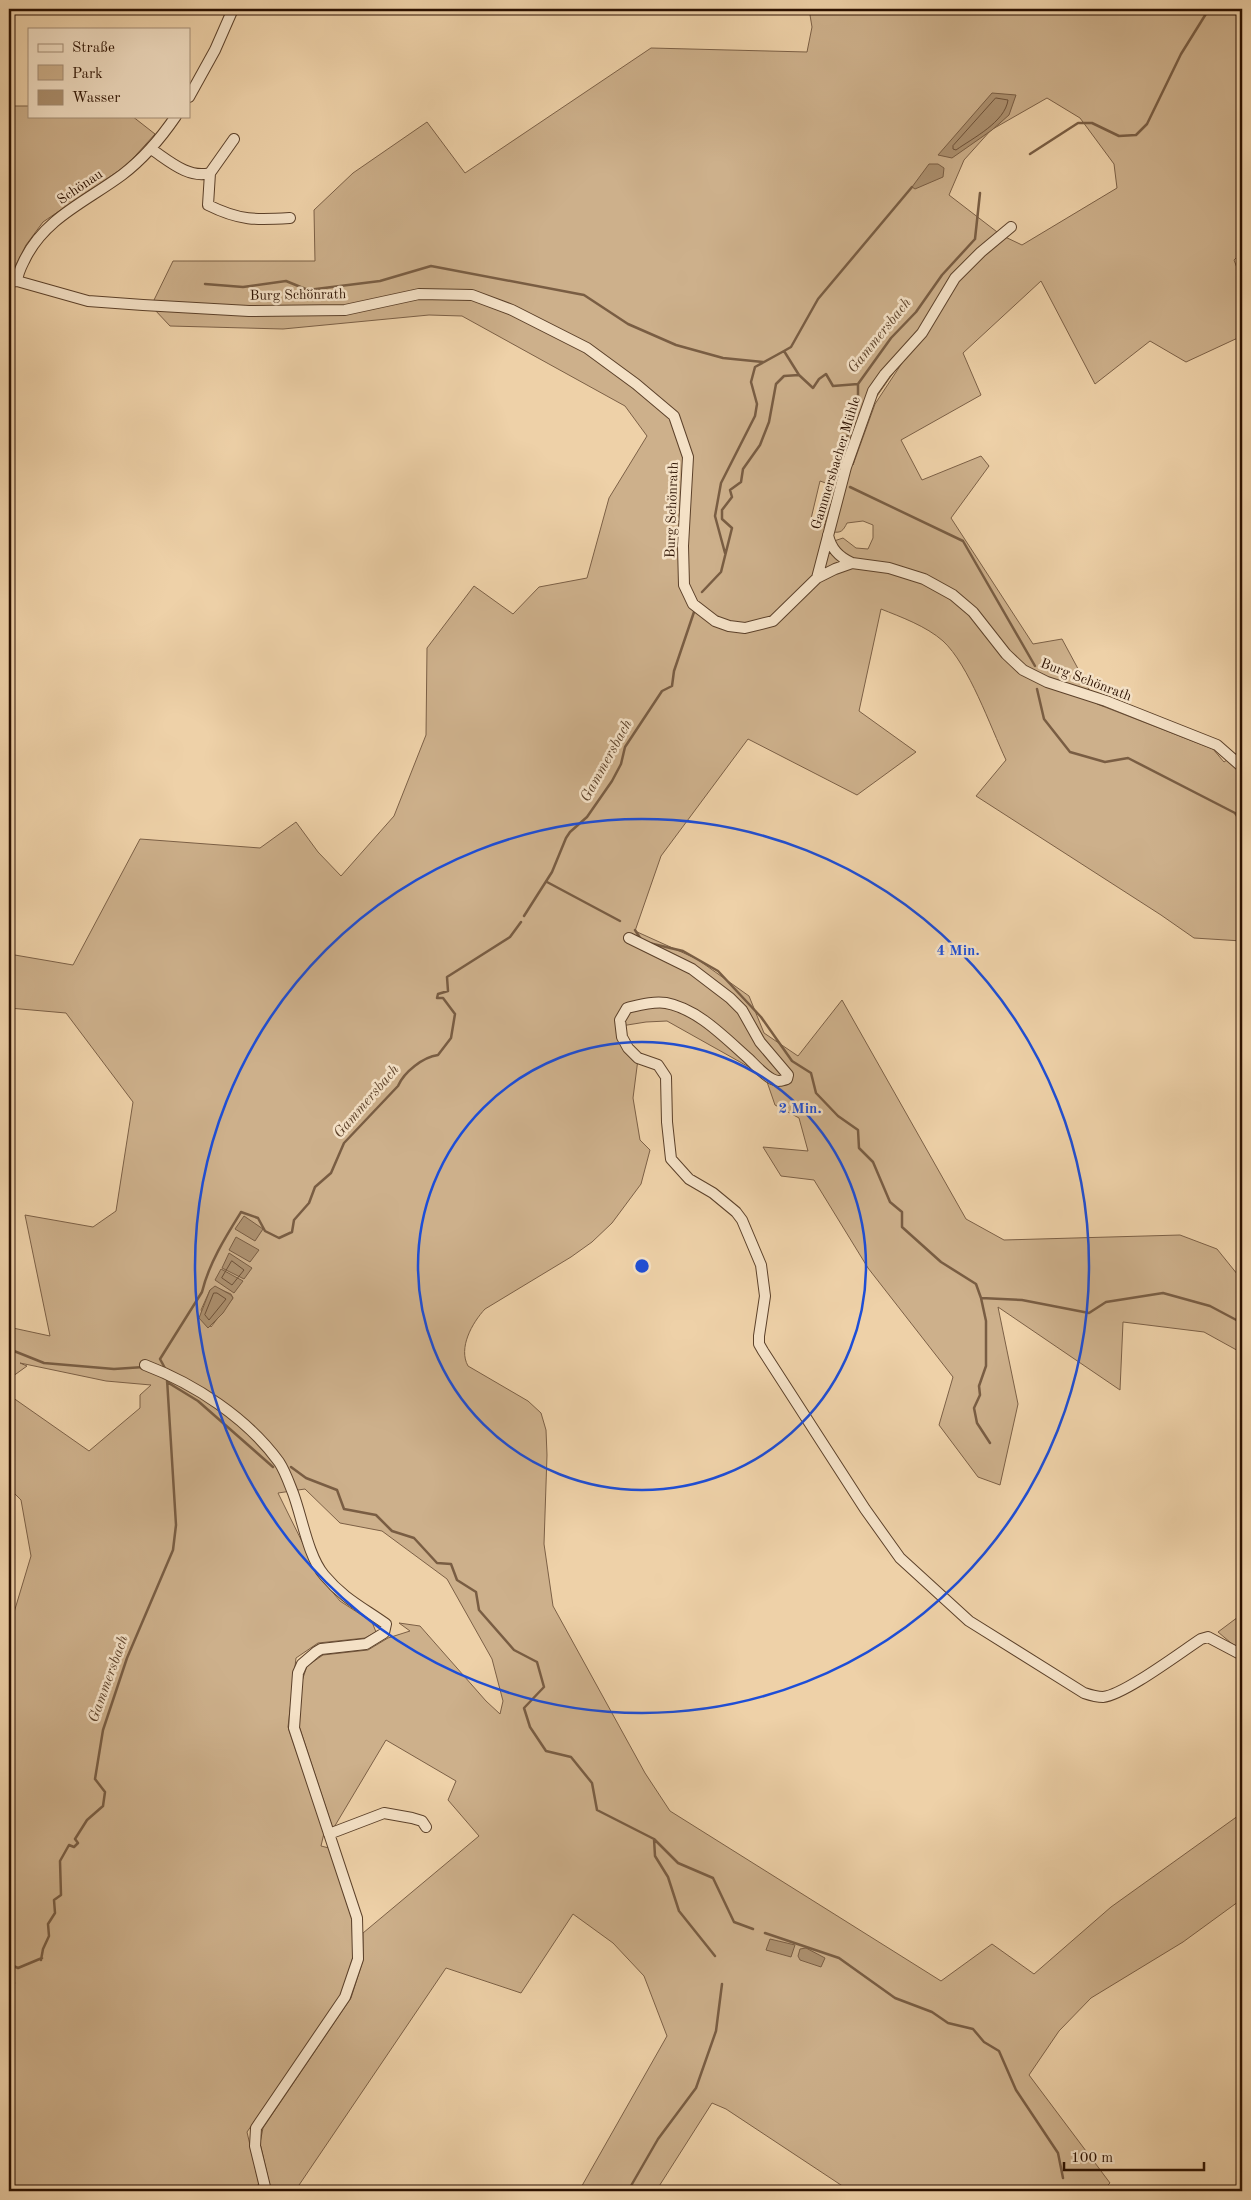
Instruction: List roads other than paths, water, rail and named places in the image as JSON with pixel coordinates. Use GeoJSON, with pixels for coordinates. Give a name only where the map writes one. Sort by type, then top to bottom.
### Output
{"type":"FeatureCollection","features":[{"type":"Feature","properties":{"kind":"street"},"geometry":{"type":"LineString","coordinates":[[190,96],[215,50],[233,9]]}},
{"type":"Feature","properties":{"kind":"street","name":"Schönau"},"geometry":{"type":"LineString","coordinates":[[13,281],[31,246],[48,227],[66,212],[122,175],[151,149],[174,118]]}},
{"type":"Feature","properties":{"kind":"street"},"geometry":{"type":"LineString","coordinates":[[234,139],[210,173],[208,205],[220,211],[251,220],[290,218]]}},
{"type":"Feature","properties":{"kind":"street"},"geometry":{"type":"LineString","coordinates":[[151,149],[186,171],[200,175],[210,173]]}},
{"type":"Feature","properties":{"kind":"street","name":"Gammersbacher Mühle"},"geometry":{"type":"LineString","coordinates":[[817,578],[846,467],[873,391],[885,374],[922,333],[955,278],[981,252],[1011,227]]}},
{"type":"Feature","properties":{"kind":"street","name":"Burg Schönrath"},"geometry":{"type":"LineString","coordinates":[[13,281],[88,301],[249,311],[345,310],[420,294],[472,295],[512,310],[587,348],[636,384],[674,416],[688,457],[683,546],[684,585],[693,604],[715,621],[745,628],[773,621],[817,578],[852,563],[889,568],[924,579],[953,595],[973,612],[1006,654],[1023,670],[1047,682],[1106,701],[1216,745],[1242,767]]}},
{"type":"Feature","properties":{"kind":"street"},"geometry":{"type":"LineString","coordinates":[[828,534],[832,547],[837,553],[852,563]]}},
{"type":"Feature","properties":{"kind":"street"},"geometry":{"type":"LineString","coordinates":[[629,938],[692,969],[730,998],[749,1019],[760,1042],[788,1075],[787,1079],[780,1081],[770,1078],[731,1043],[683,1008],[665,1003],[627,1008],[620,1020],[622,1037],[628,1048],[638,1058],[658,1065],[666,1078],[667,1122],[672,1159],[689,1179],[728,1204],[742,1220],[764,1278],[765,1296],[759,1344],[888,1544],[912,1569],[984,1631],[1084,1693],[1097,1696],[1113,1694],[1201,1639],[1208,1637],[1242,1654]]}},
{"type":"Feature","properties":{"kind":"street"},"geometry":{"type":"LineString","coordinates":[[145,1364],[174,1375],[225,1409],[252,1433],[279,1463],[322,1573],[344,1597],[386,1624],[384,1633],[366,1644],[322,1649],[316,1652],[302,1664],[298,1673],[294,1728],[357,1918],[358,1959],[345,1997],[256,2128],[255,2146],[266,2191]]}},
{"type":"Feature","properties":{"kind":"street"},"geometry":{"type":"LineString","coordinates":[[330,1834],[384,1813],[422,1821],[426,1828]]}},
{"type":"Feature","properties":{"kind":"water"},"geometry":{"type":"Polygon","coordinates":[[[992,93],[1016,95],[1009,115],[992,130],[952,158],[938,155],[992,93]]]}},
{"type":"Feature","properties":{"kind":"water"},"geometry":{"type":"Polygon","coordinates":[[[929,164],[938,164],[944,168],[943,177],[915,189],[912,187],[929,164]]]}},
{"type":"Feature","properties":{"kind":"water"},"geometry":{"type":"Polygon","coordinates":[[[244,1216],[263,1229],[255,1241],[235,1229],[244,1216]]]}},
{"type":"Feature","properties":{"kind":"water"},"geometry":{"type":"Polygon","coordinates":[[[236,1237],[259,1250],[250,1262],[229,1250],[236,1237]]]}},
{"type":"Feature","properties":{"kind":"water"},"geometry":{"type":"Polygon","coordinates":[[[229,1253],[252,1268],[244,1279],[222,1268],[229,1253]]]}},
{"type":"Feature","properties":{"kind":"water"},"geometry":{"type":"Polygon","coordinates":[[[221,1269],[243,1281],[234,1293],[215,1280],[221,1269]]]}},
{"type":"Feature","properties":{"kind":"water"},"geometry":{"type":"Polygon","coordinates":[[[215,1286],[233,1298],[223,1313],[208,1328],[199,1318],[210,1290],[215,1286]]]}},
{"type":"Feature","properties":{"kind":"water"},"geometry":{"type":"Polygon","coordinates":[[[770,1939],[795,1945],[791,1957],[766,1950],[770,1939]]]}},
{"type":"Feature","properties":{"kind":"water"},"geometry":{"type":"Polygon","coordinates":[[[806,1948],[825,1958],[821,1967],[800,1960],[798,1956],[800,1949],[806,1948]]]}},
{"type":"Feature","properties":{"kind":"waterway","name":"Gammersbach"},"geometry":{"type":"LineString","coordinates":[[1030,154],[1078,123],[1092,123],[1119,136],[1136,135],[1147,124],[1181,54],[1209,9]]}},
{"type":"Feature","properties":{"kind":"waterway"},"geometry":{"type":"LineString","coordinates":[[784,351],[791,347],[818,299],[912,187]]}},
{"type":"Feature","properties":{"kind":"waterway","name":"Gammersbach"},"geometry":{"type":"LineString","coordinates":[[702,592],[721,572],[732,528],[722,519],[722,510],[732,497],[730,490],[741,482],[743,469],[760,445],[769,422],[776,384],[784,376],[799,375],[813,388],[819,379],[826,374],[833,386],[858,384],[891,338],[916,312],[942,275],[975,239],[980,193]]}},
{"type":"Feature","properties":{"kind":"waterway"},"geometry":{"type":"LineString","coordinates":[[205,284],[243,287],[286,281],[308,290],[380,281],[431,266],[584,295],[628,324],[676,345],[723,358],[763,362]]}},
{"type":"Feature","properties":{"kind":"waterway"},"geometry":{"type":"LineString","coordinates":[[725,553],[715,516],[721,483],[755,416],[757,404],[751,382],[755,367],[784,351],[799,375]]}},
{"type":"Feature","properties":{"kind":"waterway"},"geometry":{"type":"LineString","coordinates":[[836,480],[858,396],[858,384]]}},
{"type":"Feature","properties":{"kind":"waterway"},"geometry":{"type":"LineString","coordinates":[[850,487],[963,541],[1035,666]]}},
{"type":"Feature","properties":{"kind":"waterway","name":"Gammersbach"},"geometry":{"type":"LineString","coordinates":[[524,916],[552,872],[566,838],[587,817],[612,781],[621,764],[625,747],[662,691],[672,686],[674,671],[694,612]]}},
{"type":"Feature","properties":{"kind":"waterway"},"geometry":{"type":"LineString","coordinates":[[1037,689],[1044,719],[1070,752],[1105,762],[1128,758],[1235,813],[1242,823]]}},
{"type":"Feature","properties":{"kind":"waterway"},"geometry":{"type":"LineString","coordinates":[[547,882],[620,921]]}},
{"type":"Feature","properties":{"kind":"waterway","name":"Gammersbach"},"geometry":{"type":"LineString","coordinates":[[166,1370],[160,1359],[202,1292],[213,1260],[241,1212],[258,1218],[265,1231],[279,1238],[292,1232],[294,1220],[309,1203],[315,1187],[331,1173],[344,1143],[398,1086],[409,1071],[420,1062],[438,1055],[451,1038],[455,1014],[443,998],[437,998],[438,994],[448,991],[447,977],[510,937],[521,922]]}},
{"type":"Feature","properties":{"kind":"waterway"},"geometry":{"type":"LineString","coordinates":[[635,930],[642,941]]}},
{"type":"Feature","properties":{"kind":"waterway"},"geometry":{"type":"LineString","coordinates":[[649,943],[683,951],[718,971],[761,1017],[792,1061],[811,1073],[816,1093],[838,1116],[858,1130],[859,1148],[873,1162],[890,1202],[902,1212],[902,1227],[941,1262],[976,1284],[981,1298],[1022,1300],[1089,1313],[1106,1302],[1163,1293],[1210,1306],[1242,1323]]}},
{"type":"Feature","properties":{"kind":"waterway"},"geometry":{"type":"LineString","coordinates":[[981,1298],[986,1321],[986,1366],[979,1386],[980,1395],[974,1408],[977,1423],[990,1443]]}},
{"type":"Feature","properties":{"kind":"waterway"},"geometry":{"type":"LineString","coordinates":[[9,1349],[44,1363],[114,1369],[144,1367]]}},
{"type":"Feature","properties":{"kind":"waterway","name":"Gammersbach"},"geometry":{"type":"LineString","coordinates":[[41,1960],[43,1949],[49,1936],[48,1924],[55,1913],[54,1900],[61,1895],[60,1861],[69,1845],[74,1847],[78,1843],[75,1839],[87,1820],[103,1806],[105,1792],[95,1779],[103,1730],[127,1658],[173,1550],[176,1525],[167,1379]]}},
{"type":"Feature","properties":{"kind":"waterway"},"geometry":{"type":"LineString","coordinates":[[167,1382],[198,1401],[273,1467]]}},
{"type":"Feature","properties":{"kind":"waterway"},"geometry":{"type":"LineString","coordinates":[[291,1467],[306,1478],[337,1490],[344,1509],[376,1515],[392,1531],[414,1538],[437,1563],[451,1564],[457,1580],[476,1592],[479,1610],[514,1650],[537,1662],[544,1687],[524,1708],[530,1727],[546,1751],[571,1757],[592,1783],[597,1810],[654,1839],[655,1856],[668,1877],[679,1911],[715,1956]]}},
{"type":"Feature","properties":{"kind":"waterway"},"geometry":{"type":"LineString","coordinates":[[654,1839],[678,1863],[713,1878],[734,1922],[753,1929]]}},
{"type":"Feature","properties":{"kind":"waterway"},"geometry":{"type":"LineString","coordinates":[[765,1933],[839,1958],[895,1998],[932,2012],[948,2023],[973,2029],[984,2042],[999,2051],[1016,2090],[1058,2153],[1063,2178]]}},
{"type":"Feature","properties":{"kind":"waterway"},"geometry":{"type":"LineString","coordinates":[[9,1964],[18,1968],[42,1958]]}},
{"type":"Feature","properties":{"kind":"waterway","name":"Gammersbach"},"geometry":{"type":"LineString","coordinates":[[9,1989],[14,1983]]}},
{"type":"Feature","properties":{"kind":"waterway"},"geometry":{"type":"LineString","coordinates":[[628,2191],[658,2139],[696,2088],[716,2031],[722,1984]]}}]}
